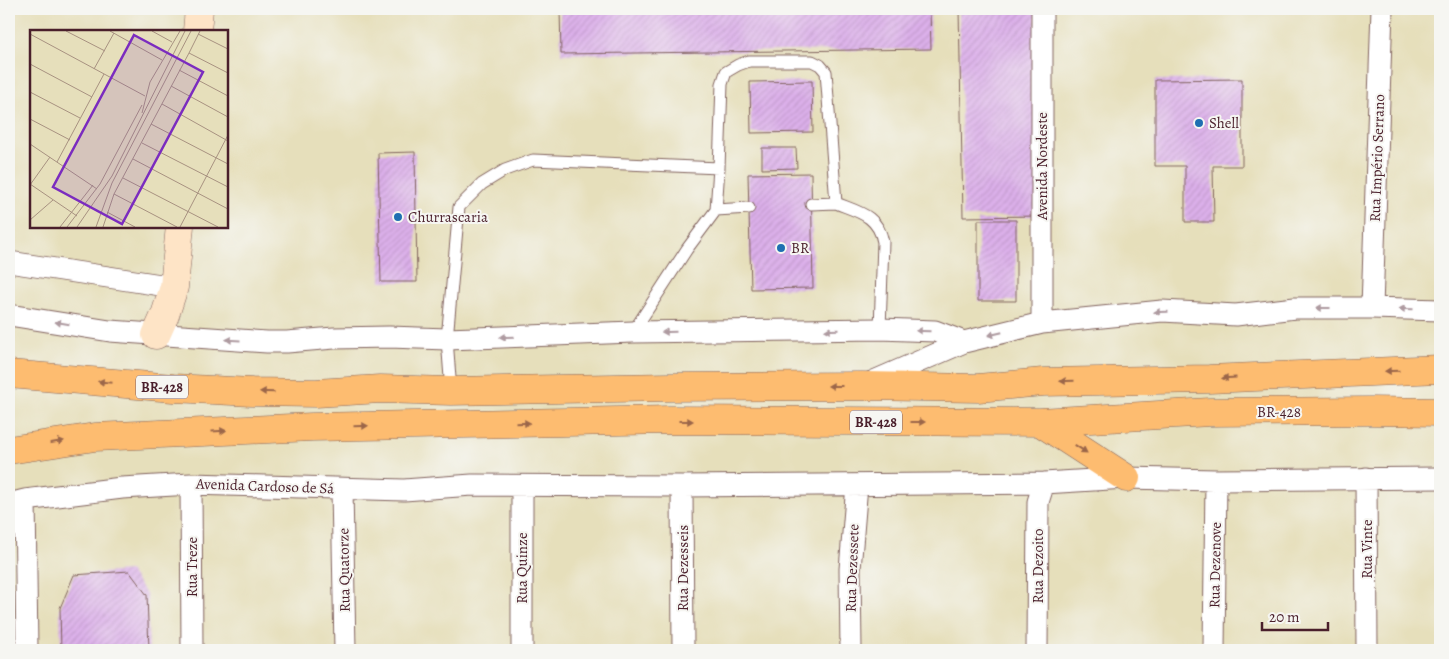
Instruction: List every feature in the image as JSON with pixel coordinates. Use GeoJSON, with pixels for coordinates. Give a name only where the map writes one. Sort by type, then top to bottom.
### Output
{"type":"FeatureCollection","features":[{"type":"Feature","properties":{"kind":"highway","name":"BR-428"},"geometry":{"type":"LineString","coordinates":[[9,374],[173,388],[316,393],[380,389],[451,391],[862,386],[978,388],[1043,382],[1209,379],[1440,369]]}},
{"type":"Feature","properties":{"kind":"highway","name":"BR-428"},"geometry":{"type":"LineString","coordinates":[[9,450],[95,437],[264,429],[671,420],[1040,422],[1210,412],[1440,412]]}},
{"type":"Feature","properties":{"kind":"highway"},"geometry":{"type":"LineString","coordinates":[[1040,422],[1126,478]]}},
{"type":"Feature","properties":{"kind":"street"},"geometry":{"type":"LineString","coordinates":[[197,30],[199,9]]}},
{"type":"Feature","properties":{"kind":"street","name":"Avenida Nordeste"},"geometry":{"type":"LineString","coordinates":[[1042,9],[1042,323]]}},
{"type":"Feature","properties":{"kind":"street","name":"Rua Império Serrano"},"geometry":{"type":"LineString","coordinates":[[1372,308],[1382,9]]}},
{"type":"Feature","properties":{"kind":"street"},"geometry":{"type":"LineString","coordinates":[[156,335],[166,315],[174,287],[180,228]]}},
{"type":"Feature","properties":{"kind":"street"},"geometry":{"type":"LineString","coordinates":[[9,262],[174,287]]}},
{"type":"Feature","properties":{"kind":"street"},"geometry":{"type":"LineString","coordinates":[[862,386],[964,342],[1042,323],[1162,311],[1236,315],[1296,308],[1440,310]]}},
{"type":"Feature","properties":{"kind":"street"},"geometry":{"type":"LineString","coordinates":[[9,315],[156,335],[267,342],[334,338],[447,339],[634,332],[880,329],[935,331],[964,342]]}},
{"type":"Feature","properties":{"kind":"street","name":"Avenida Cardoso de Sá"},"geometry":{"type":"LineString","coordinates":[[17,502],[122,488],[191,484],[404,490],[472,485],[857,485],[1044,483],[1126,478],[1216,480],[1440,478]]}},
{"type":"Feature","properties":{"kind":"street","name":"Rua Vinte"},"geometry":{"type":"LineString","coordinates":[[1366,478],[1367,650]]}},
{"type":"Feature","properties":{"kind":"street","name":"Rua Dezenove"},"geometry":{"type":"LineString","coordinates":[[1214,650],[1216,480]]}},
{"type":"Feature","properties":{"kind":"street","name":"Rua Dezoito"},"geometry":{"type":"LineString","coordinates":[[1037,650],[1038,502],[1044,483]]}},
{"type":"Feature","properties":{"kind":"street","name":"Rua Treze"},"geometry":{"type":"LineString","coordinates":[[191,484],[192,650]]}},
{"type":"Feature","properties":{"kind":"street","name":"Rua Dezessete"},"geometry":{"type":"LineString","coordinates":[[851,650],[850,568],[857,485]]}},
{"type":"Feature","properties":{"kind":"street","name":"Rua Quinze"},"geometry":{"type":"LineString","coordinates":[[522,486],[522,650]]}},
{"type":"Feature","properties":{"kind":"street","name":"Rua Dezesseis"},"geometry":{"type":"LineString","coordinates":[[682,486],[683,650]]}},
{"type":"Feature","properties":{"kind":"street","name":"Rua Quatorze"},"geometry":{"type":"LineString","coordinates":[[342,489],[345,650]]}},
{"type":"Feature","properties":{"kind":"street"},"geometry":{"type":"LineString","coordinates":[[17,502],[27,650]]}},
{"type":"Feature","properties":{"kind":"lane"},"geometry":{"type":"LineString","coordinates":[[634,332],[686,249],[716,210],[722,84],[726,72],[749,61],[812,61],[820,65],[826,72],[836,203]]}},
{"type":"Feature","properties":{"kind":"lane"},"geometry":{"type":"LineString","coordinates":[[451,391],[447,339],[459,207],[482,184],[505,170],[533,160],[719,168]]}},
{"type":"Feature","properties":{"kind":"lane"},"geometry":{"type":"LineString","coordinates":[[811,204],[836,203],[866,215],[876,223],[883,242],[880,329]]}},
{"type":"Feature","properties":{"kind":"lane"},"geometry":{"type":"LineString","coordinates":[[716,210],[749,208]]}},
{"type":"Feature","properties":{"kind":"building"},"geometry":{"type":"Polygon","coordinates":[[[560,9],[930,9],[931,49],[561,54],[560,9]]]}},
{"type":"Feature","properties":{"kind":"building"},"geometry":{"type":"Polygon","coordinates":[[[959,9],[1036,9],[1039,216],[963,217],[959,9]]]}},
{"type":"Feature","properties":{"kind":"building","name":"Shell"},"geometry":{"type":"Polygon","coordinates":[[[1242,79],[1242,166],[1213,166],[1214,222],[1185,222],[1185,166],[1155,166],[1155,80],[1242,79]]]}},
{"type":"Feature","properties":{"kind":"building"},"geometry":{"type":"Polygon","coordinates":[[[812,81],[813,132],[751,133],[750,82],[812,81]]]}},
{"type":"Feature","properties":{"kind":"building"},"geometry":{"type":"Polygon","coordinates":[[[762,148],[796,148],[797,168],[762,169],[762,148]]]}},
{"type":"Feature","properties":{"kind":"building","name":"Churrascaria"},"geometry":{"type":"Polygon","coordinates":[[[415,152],[417,282],[381,282],[378,153],[415,152]]]}},
{"type":"Feature","properties":{"kind":"building","name":"BR"},"geometry":{"type":"Polygon","coordinates":[[[811,173],[813,288],[751,289],[748,174],[811,173]]]}},
{"type":"Feature","properties":{"kind":"building"},"geometry":{"type":"Polygon","coordinates":[[[978,220],[1016,220],[1016,301],[978,301],[978,220]]]}},
{"type":"Feature","properties":{"kind":"building"},"geometry":{"type":"Polygon","coordinates":[[[129,571],[147,595],[149,650],[61,650],[60,608],[74,575],[129,571]]]}},
{"type":"Feature","properties":{"kind":"place","name":"Shell"},"geometry":{"type":"Point","coordinates":[1199,123]}},
{"type":"Feature","properties":{"kind":"place","name":"Churrascaria"},"geometry":{"type":"Point","coordinates":[398,217]}},
{"type":"Feature","properties":{"kind":"place","name":"BR"},"geometry":{"type":"Point","coordinates":[781,248]}}]}
